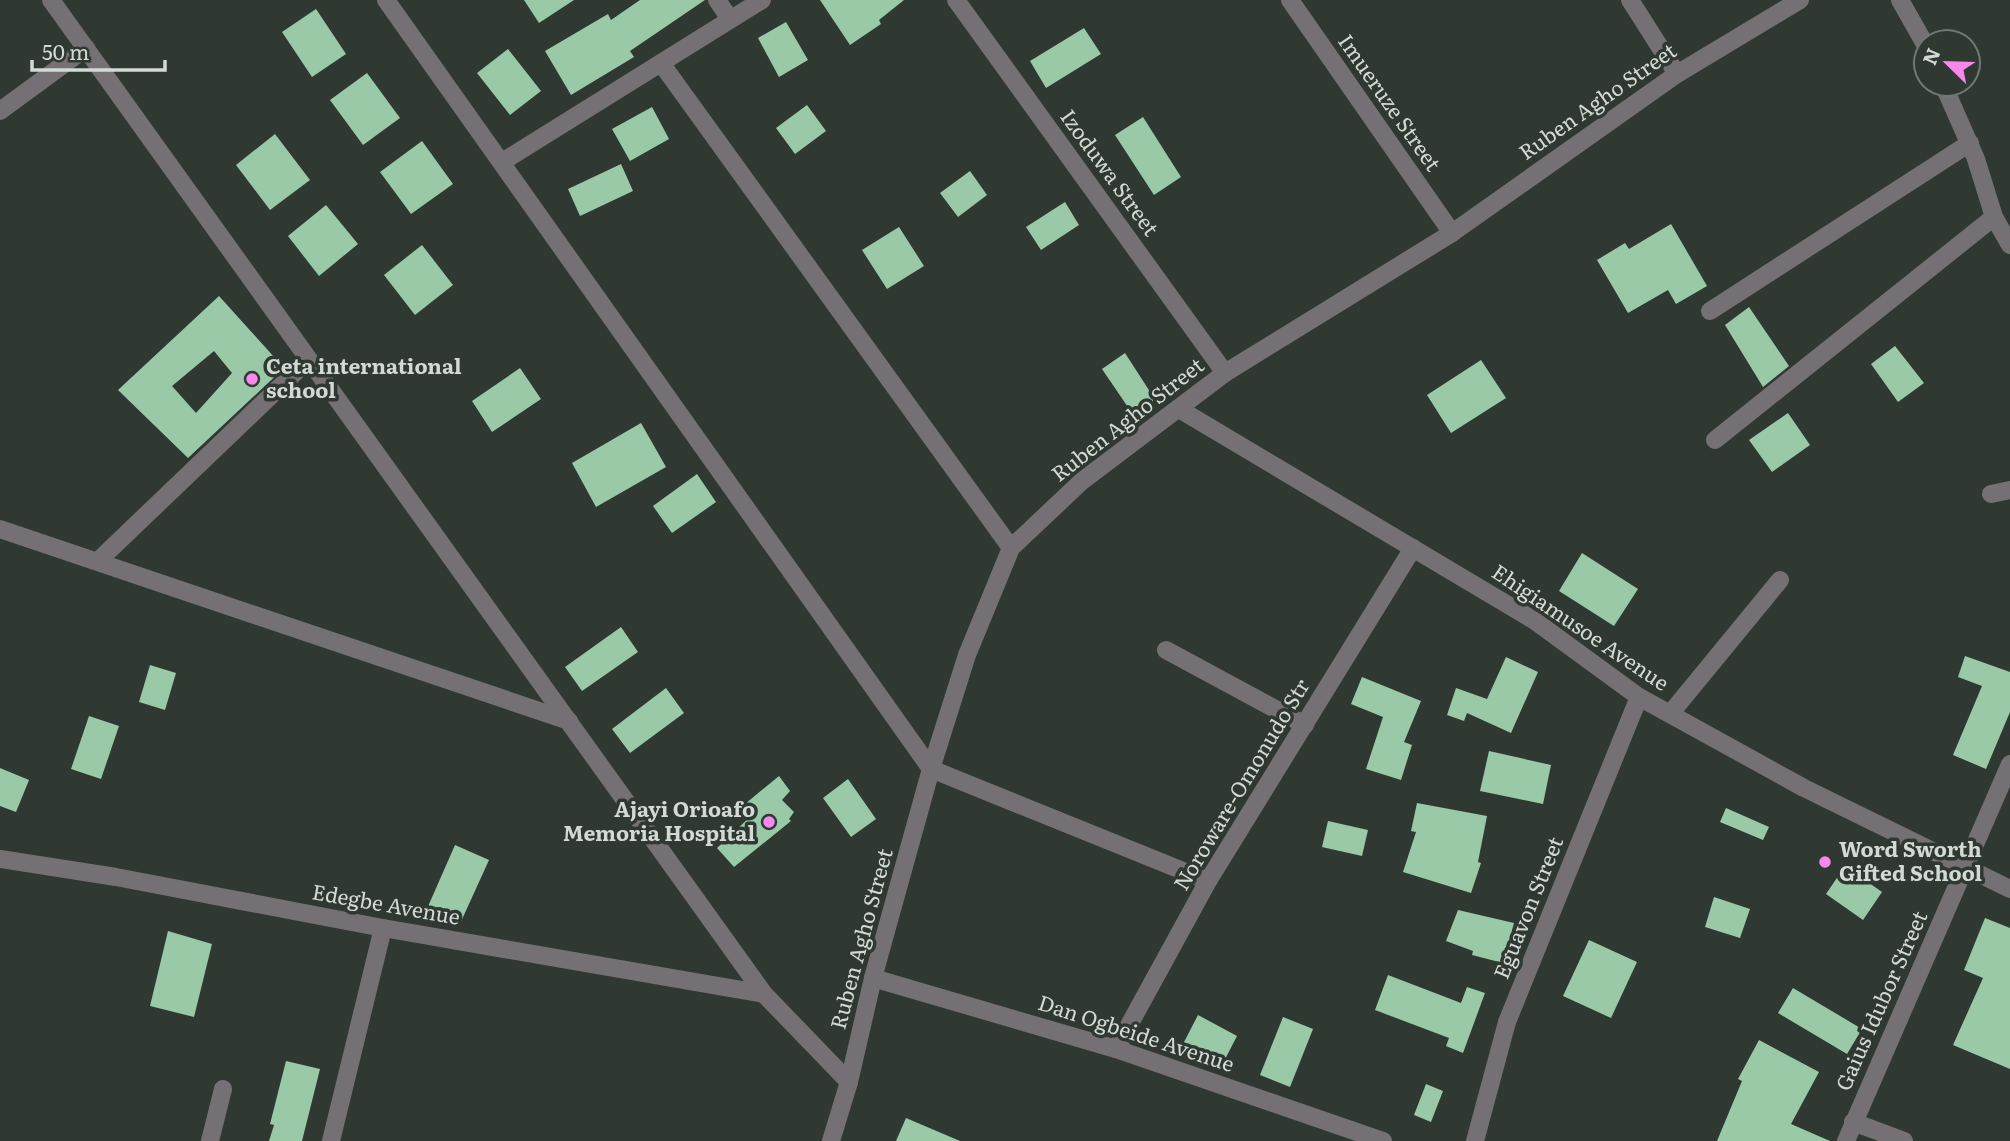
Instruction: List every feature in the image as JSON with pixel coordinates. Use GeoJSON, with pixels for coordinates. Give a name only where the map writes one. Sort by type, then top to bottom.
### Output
{"type":"FeatureCollection","features":[{"type":"Feature","properties":{"kind":"street"},"geometry":{"type":"LineString","coordinates":[[51,0],[764,994],[849,1082]]}},
{"type":"Feature","properties":{"kind":"street"},"geometry":{"type":"LineString","coordinates":[[386,0],[931,769],[1208,881]]}},
{"type":"Feature","properties":{"kind":"street"},"geometry":{"type":"LineString","coordinates":[[717,0],[730,19]]}},
{"type":"Feature","properties":{"kind":"street"},"geometry":{"type":"LineString","coordinates":[[502,162],[762,0]]}},
{"type":"Feature","properties":{"kind":"street","name":"Izoduwa Street"},"geometry":{"type":"LineString","coordinates":[[956,0],[1224,373]]}},
{"type":"Feature","properties":{"kind":"street","name":"Imueruze Street"},"geometry":{"type":"LineString","coordinates":[[1290,0],[1452,233]]}},
{"type":"Feature","properties":{"kind":"street"},"geometry":{"type":"LineString","coordinates":[[1630,0],[1677,74]]}},
{"type":"Feature","properties":{"kind":"street","name":"Ruben Agho Street"},"geometry":{"type":"LineString","coordinates":[[831,1141],[931,769],[967,655],[1011,548],[1082,481],[1224,373],[1452,233],[1677,74],[1800,0]]}},
{"type":"Feature","properties":{"kind":"street"},"geometry":{"type":"LineString","coordinates":[[1900,0],[1916,28]]}},
{"type":"Feature","properties":{"kind":"street"},"geometry":{"type":"LineString","coordinates":[[0,111],[86,47]]}},
{"type":"Feature","properties":{"kind":"street"},"geometry":{"type":"LineString","coordinates":[[661,63],[1011,548]]}},
{"type":"Feature","properties":{"kind":"street"},"geometry":{"type":"LineString","coordinates":[[1949,98],[1970,143],[1994,218],[2010,245]]}},
{"type":"Feature","properties":{"kind":"street"},"geometry":{"type":"LineString","coordinates":[[1710,311],[1970,143]]}},
{"type":"Feature","properties":{"kind":"street"},"geometry":{"type":"LineString","coordinates":[[1715,440],[1994,218]]}},
{"type":"Feature","properties":{"kind":"street"},"geometry":{"type":"LineString","coordinates":[[98,561],[308,360]]}},
{"type":"Feature","properties":{"kind":"street","name":"Ehigiamusoe Avenue"},"geometry":{"type":"LineString","coordinates":[[1179,409],[1535,621],[1639,697],[1804,788],[2010,889]]}},
{"type":"Feature","properties":{"kind":"street"},"geometry":{"type":"LineString","coordinates":[[1992,494],[2010,490]]}},
{"type":"Feature","properties":{"kind":"street"},"geometry":{"type":"LineString","coordinates":[[0,529],[569,721]]}},
{"type":"Feature","properties":{"kind":"street","name":"Noroware-Omonudo Str"},"geometry":{"type":"LineString","coordinates":[[1116,1049],[1208,881],[1413,548]]}},
{"type":"Feature","properties":{"kind":"street"},"geometry":{"type":"LineString","coordinates":[[1670,714],[1780,580]]}},
{"type":"Feature","properties":{"kind":"street"},"geometry":{"type":"LineString","coordinates":[[1166,650],[1305,724]]}},
{"type":"Feature","properties":{"kind":"street","name":"Eguavon Street"},"geometry":{"type":"LineString","coordinates":[[1475,1141],[1507,1022],[1639,697]]}},
{"type":"Feature","properties":{"kind":"street","name":"Gaius Idubor Street"},"geometry":{"type":"LineString","coordinates":[[1846,1141],[2010,764]]}},
{"type":"Feature","properties":{"kind":"street","name":"Edegbe Avenue"},"geometry":{"type":"LineString","coordinates":[[0,859],[116,877],[383,928],[764,994]]}},
{"type":"Feature","properties":{"kind":"street"},"geometry":{"type":"LineString","coordinates":[[331,1141],[383,928]]}},
{"type":"Feature","properties":{"kind":"street","name":"Dan Ogbeide Avenue"},"geometry":{"type":"LineString","coordinates":[[873,978],[1116,1049],[1383,1141]]}},
{"type":"Feature","properties":{"kind":"street"},"geometry":{"type":"LineString","coordinates":[[210,1141],[223,1089]]}},
{"type":"Feature","properties":{"kind":"street"},"geometry":{"type":"LineString","coordinates":[[1853,1122],[1904,1141]]}},
{"type":"Feature","properties":{"kind":"building"},"geometry":{"type":"Polygon","coordinates":[[[524,0],[574,0],[539,23],[524,0]]]}},
{"type":"Feature","properties":{"kind":"building"},"geometry":{"type":"Polygon","coordinates":[[[640,0],[705,0],[630,51],[634,57],[571,95],[545,51],[608,14],[611,20],[640,0]]]}},
{"type":"Feature","properties":{"kind":"building"},"geometry":{"type":"Polygon","coordinates":[[[820,0],[904,0],[879,20],[881,24],[850,45],[820,0]]]}},
{"type":"Feature","properties":{"kind":"building"},"geometry":{"type":"Polygon","coordinates":[[[316,9],[346,54],[312,77],[282,32],[316,9]]]}},
{"type":"Feature","properties":{"kind":"building"},"geometry":{"type":"Polygon","coordinates":[[[786,22],[808,60],[779,77],[758,38],[786,22]]]}},
{"type":"Feature","properties":{"kind":"building"},"geometry":{"type":"Polygon","coordinates":[[[1084,28],[1101,54],[1046,88],[1030,61],[1084,28]]]}},
{"type":"Feature","properties":{"kind":"building"},"geometry":{"type":"Polygon","coordinates":[[[508,49],[541,91],[510,115],[477,73],[508,49]]]}},
{"type":"Feature","properties":{"kind":"building"},"geometry":{"type":"Polygon","coordinates":[[[367,73],[400,118],[363,145],[330,100],[367,73]]]}},
{"type":"Feature","properties":{"kind":"building"},"geometry":{"type":"Polygon","coordinates":[[[807,105],[826,131],[795,154],[776,128],[807,105]]]}},
{"type":"Feature","properties":{"kind":"building"},"geometry":{"type":"Polygon","coordinates":[[[652,107],[669,139],[630,161],[612,129],[652,107]]]}},
{"type":"Feature","properties":{"kind":"building"},"geometry":{"type":"Polygon","coordinates":[[[1143,117],[1181,177],[1154,195],[1115,135],[1143,117]]]}},
{"type":"Feature","properties":{"kind":"building"},"geometry":{"type":"Polygon","coordinates":[[[275,134],[310,180],[270,210],[236,165],[275,134]]]}},
{"type":"Feature","properties":{"kind":"building"},"geometry":{"type":"Polygon","coordinates":[[[422,141],[453,184],[411,214],[380,172],[422,141]]]}},
{"type":"Feature","properties":{"kind":"building"},"geometry":{"type":"Polygon","coordinates":[[[621,164],[633,191],[580,216],[568,189],[621,164]]]}},
{"type":"Feature","properties":{"kind":"building"},"geometry":{"type":"Polygon","coordinates":[[[970,171],[987,195],[958,217],[940,193],[970,171]]]}},
{"type":"Feature","properties":{"kind":"building"},"geometry":{"type":"Polygon","coordinates":[[[1065,202],[1079,225],[1041,250],[1026,227],[1065,202]]]}},
{"type":"Feature","properties":{"kind":"building"},"geometry":{"type":"Polygon","coordinates":[[[326,205],[358,244],[319,276],[288,236],[326,205]]]}},
{"type":"Feature","properties":{"kind":"building"},"geometry":{"type":"Polygon","coordinates":[[[1671,224],[1707,286],[1676,304],[1668,290],[1628,313],[1597,260],[1625,243],[1629,249],[1671,224]]]}},
{"type":"Feature","properties":{"kind":"building"},"geometry":{"type":"Polygon","coordinates":[[[899,227],[924,266],[887,289],[862,250],[899,227]]]}},
{"type":"Feature","properties":{"kind":"building"},"geometry":{"type":"Polygon","coordinates":[[[422,245],[453,285],[415,315],[384,275],[422,245]]]}},
{"type":"Feature","properties":{"kind":"building","name":"Ceta international school"},"geometry":{"type":"Polygon","coordinates":[[[219,296],[284,368],[188,458],[118,390],[219,296]],[[214,351],[172,386],[196,413],[232,373],[214,351]]]}},
{"type":"Feature","properties":{"kind":"building"},"geometry":{"type":"Polygon","coordinates":[[[1749,307],[1789,366],[1763,387],[1725,325],[1749,307]]]}},
{"type":"Feature","properties":{"kind":"building"},"geometry":{"type":"Polygon","coordinates":[[[1895,346],[1924,383],[1898,402],[1871,364],[1895,346]]]}},
{"type":"Feature","properties":{"kind":"building"},"geometry":{"type":"Polygon","coordinates":[[[1125,353],[1156,401],[1134,416],[1102,369],[1125,353]]]}},
{"type":"Feature","properties":{"kind":"building"},"geometry":{"type":"Polygon","coordinates":[[[1481,360],[1506,398],[1451,433],[1427,395],[1481,360]]]}},
{"type":"Feature","properties":{"kind":"building"},"geometry":{"type":"Polygon","coordinates":[[[520,368],[541,399],[492,432],[472,401],[520,368]]]}},
{"type":"Feature","properties":{"kind":"building"},"geometry":{"type":"Polygon","coordinates":[[[1788,413],[1810,445],[1772,472],[1749,440],[1788,413]]]}},
{"type":"Feature","properties":{"kind":"building"},"geometry":{"type":"Polygon","coordinates":[[[641,423],[666,467],[596,507],[572,463],[641,423]]]}},
{"type":"Feature","properties":{"kind":"building"},"geometry":{"type":"Polygon","coordinates":[[[697,474],[716,502],[672,533],[653,506],[697,474]]]}},
{"type":"Feature","properties":{"kind":"building"},"geometry":{"type":"Polygon","coordinates":[[[1582,553],[1638,589],[1614,626],[1559,591],[1582,553]]]}},
{"type":"Feature","properties":{"kind":"building"},"geometry":{"type":"Polygon","coordinates":[[[621,627],[638,652],[582,691],[565,667],[621,627]]]}},
{"type":"Feature","properties":{"kind":"building"},"geometry":{"type":"Polygon","coordinates":[[[1965,656],[2010,672],[2010,712],[1986,769],[1953,755],[1982,686],[1958,677],[1965,656]]]}},
{"type":"Feature","properties":{"kind":"building"},"geometry":{"type":"Polygon","coordinates":[[[1506,657],[1538,672],[1511,733],[1467,713],[1464,721],[1447,715],[1456,688],[1487,699],[1506,657]]]}},
{"type":"Feature","properties":{"kind":"building"},"geometry":{"type":"Polygon","coordinates":[[[150,665],[176,673],[165,710],[139,702],[150,665]]]}},
{"type":"Feature","properties":{"kind":"building"},"geometry":{"type":"Polygon","coordinates":[[[1362,677],[1421,701],[1404,742],[1412,745],[1401,780],[1366,769],[1383,717],[1351,704],[1362,677]]]}},
{"type":"Feature","properties":{"kind":"building"},"geometry":{"type":"Polygon","coordinates":[[[666,688],[684,713],[630,753],[612,729],[666,688]]]}},
{"type":"Feature","properties":{"kind":"building"},"geometry":{"type":"Polygon","coordinates":[[[89,716],[119,726],[101,779],[71,769],[89,716]]]}},
{"type":"Feature","properties":{"kind":"building"},"geometry":{"type":"Polygon","coordinates":[[[1489,751],[1551,765],[1543,804],[1480,791],[1489,751]]]}},
{"type":"Feature","properties":{"kind":"building"},"geometry":{"type":"Polygon","coordinates":[[[0,768],[29,780],[16,812],[0,806],[0,768]]]}},
{"type":"Feature","properties":{"kind":"building","name":"Ajayi Orioafo Memoria Hospital"},"geometry":{"type":"Polygon","coordinates":[[[779,776],[790,791],[782,800],[794,812],[789,819],[791,821],[734,867],[717,848],[753,814],[745,804],[779,776]]]}},
{"type":"Feature","properties":{"kind":"building"},"geometry":{"type":"Polygon","coordinates":[[[848,779],[876,819],[851,837],[823,798],[848,779]]]}},
{"type":"Feature","properties":{"kind":"building"},"geometry":{"type":"Polygon","coordinates":[[[1417,803],[1487,816],[1478,862],[1481,863],[1471,893],[1403,872],[1416,832],[1411,831],[1417,803]]]}},
{"type":"Feature","properties":{"kind":"building"},"geometry":{"type":"Polygon","coordinates":[[[1726,808],[1769,827],[1763,840],[1720,822],[1726,808]]]}},
{"type":"Feature","properties":{"kind":"building"},"geometry":{"type":"Polygon","coordinates":[[[1328,821],[1368,830],[1362,856],[1322,847],[1328,821]]]}},
{"type":"Feature","properties":{"kind":"building"},"geometry":{"type":"Polygon","coordinates":[[[455,845],[489,860],[459,926],[426,911],[455,845]]]}},
{"type":"Feature","properties":{"kind":"building"},"geometry":{"type":"Polygon","coordinates":[[[1845,866],[1882,892],[1863,920],[1826,894],[1845,866]]]}},
{"type":"Feature","properties":{"kind":"building"},"geometry":{"type":"Polygon","coordinates":[[[1714,897],[1750,909],[1740,938],[1705,927],[1714,897]]]}},
{"type":"Feature","properties":{"kind":"building"},"geometry":{"type":"Polygon","coordinates":[[[1458,910],[1514,923],[1503,963],[1472,955],[1473,951],[1446,941],[1458,910]]]}},
{"type":"Feature","properties":{"kind":"building"},"geometry":{"type":"Polygon","coordinates":[[[1985,918],[2010,928],[2010,1069],[1953,1045],[1983,978],[1964,970],[1985,918]]]}},
{"type":"Feature","properties":{"kind":"building"},"geometry":{"type":"Polygon","coordinates":[[[168,931],[212,944],[194,1017],[150,1006],[168,931]]]}},
{"type":"Feature","properties":{"kind":"building"},"geometry":{"type":"Polygon","coordinates":[[[1589,940],[1637,962],[1611,1018],[1563,996],[1589,940]]]}},
{"type":"Feature","properties":{"kind":"building"},"geometry":{"type":"Polygon","coordinates":[[[1388,975],[1461,1003],[1467,987],[1485,993],[1463,1053],[1446,1046],[1449,1038],[1375,1010],[1388,975]]]}},
{"type":"Feature","properties":{"kind":"building"},"geometry":{"type":"Polygon","coordinates":[[[1793,988],[1862,1029],[1847,1054],[1778,1013],[1793,988]]]}},
{"type":"Feature","properties":{"kind":"building"},"geometry":{"type":"Polygon","coordinates":[[[1198,1015],[1237,1036],[1221,1067],[1182,1046],[1198,1015]]]}},
{"type":"Feature","properties":{"kind":"building"},"geometry":{"type":"Polygon","coordinates":[[[1283,1017],[1313,1029],[1290,1087],[1260,1075],[1283,1017]]]}},
{"type":"Feature","properties":{"kind":"building"},"geometry":{"type":"Polygon","coordinates":[[[1759,1040],[1819,1072],[1791,1124],[1830,1141],[1717,1141],[1742,1081],[1738,1079],[1759,1040]]]}},
{"type":"Feature","properties":{"kind":"building"},"geometry":{"type":"Polygon","coordinates":[[[286,1061],[320,1069],[302,1141],[269,1141],[274,1125],[270,1124],[286,1061]]]}},
{"type":"Feature","properties":{"kind":"building"},"geometry":{"type":"Polygon","coordinates":[[[1426,1084],[1443,1091],[1431,1122],[1414,1115],[1426,1084]]]}},
{"type":"Feature","properties":{"kind":"building"},"geometry":{"type":"Polygon","coordinates":[[[906,1118],[960,1141],[896,1141],[906,1118]]]}},
{"type":"Feature","properties":{"kind":"place","name":"Ceta international school"},"geometry":{"type":"Point","coordinates":[252,379]}},
{"type":"Feature","properties":{"kind":"place","name":"Ajayi Orioafo Memoria Hospital"},"geometry":{"type":"Point","coordinates":[769,822]}},
{"type":"Feature","properties":{"kind":"place","name":"Word Sworth Gifted School"},"geometry":{"type":"Point","coordinates":[1825,862]}}]}
